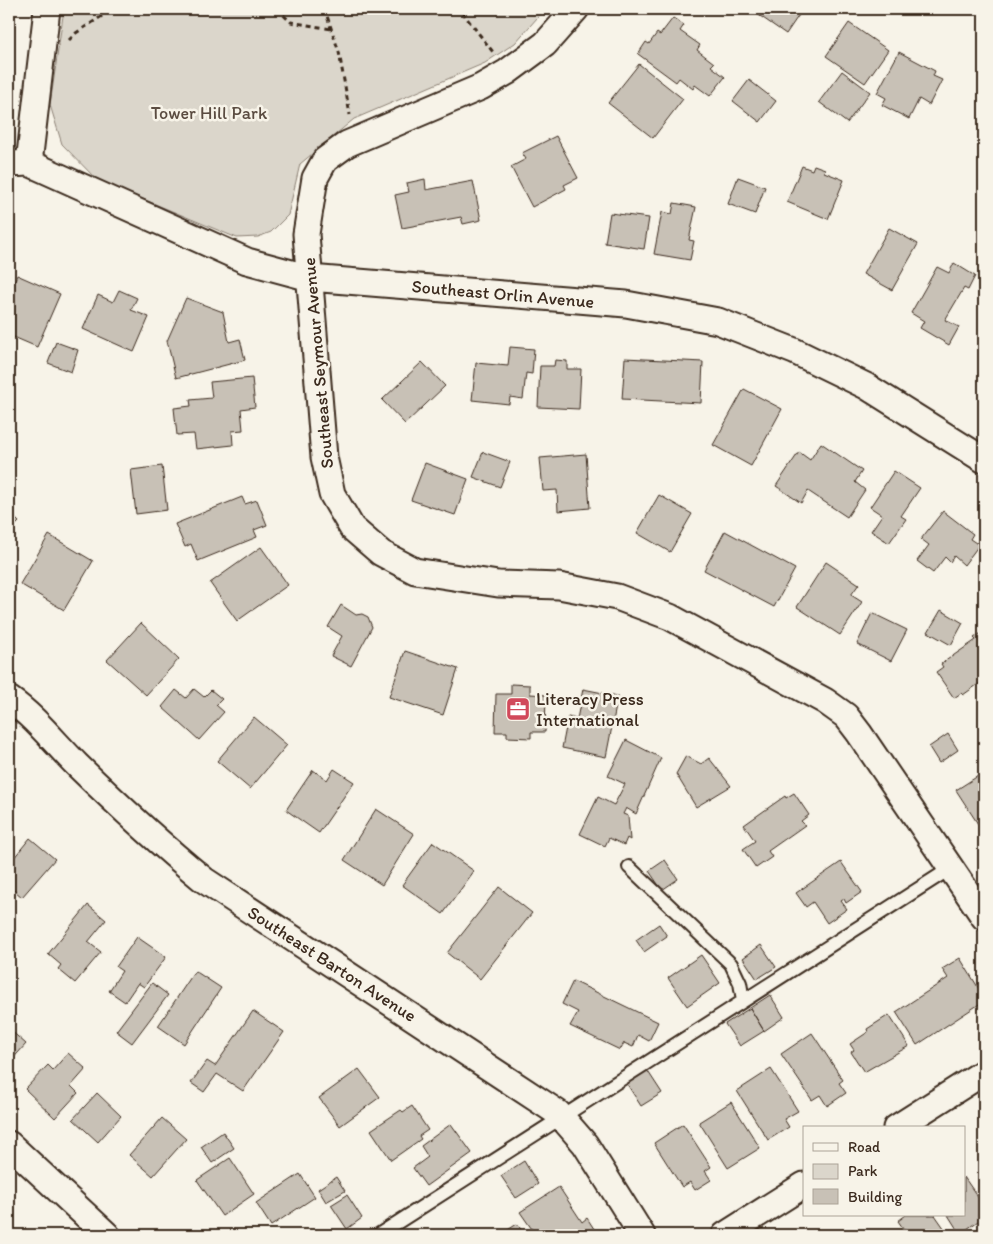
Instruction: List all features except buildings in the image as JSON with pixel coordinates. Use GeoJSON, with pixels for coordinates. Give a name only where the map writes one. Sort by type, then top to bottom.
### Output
{"type":"FeatureCollection","features":[{"type":"Feature","properties":{"kind":"street"},"geometry":{"type":"LineString","coordinates":[[19,164],[39,71],[47,9]]}},
{"type":"Feature","properties":{"kind":"street","name":"Southeast Seymour Avenue"},"geometry":{"type":"LineString","coordinates":[[576,9],[545,44],[507,72],[481,87],[347,144],[325,160],[315,178],[306,234],[324,457],[332,494],[352,528],[381,553],[415,571],[498,584],[559,586],[617,598],[670,617],[824,701],[846,716],[859,733],[984,917]]}},
{"type":"Feature","properties":{"kind":"street","name":"Southeast Orlin Avenue"},"geometry":{"type":"LineString","coordinates":[[19,164],[247,261],[310,278],[626,304],[718,321],[794,351],[866,386],[984,460]]}},
{"type":"Feature","properties":{"kind":"street","name":"Southeast Barton Avenue"},"geometry":{"type":"LineString","coordinates":[[9,699],[28,712],[126,812],[204,880],[523,1089],[561,1116],[586,1144],[642,1235]]}},
{"type":"Feature","properties":{"kind":"street"},"geometry":{"type":"LineString","coordinates":[[899,1126],[984,1072]]}},
{"type":"Feature","properties":{"kind":"street"},"geometry":{"type":"LineString","coordinates":[[9,1144],[108,1235]]}},
{"type":"Feature","properties":{"kind":"street"},"geometry":{"type":"LineString","coordinates":[[725,1235],[803,1186]]}},
{"type":"Feature","properties":{"kind":"lane"},"geometry":{"type":"LineString","coordinates":[[629,867],[730,964],[740,983],[743,1000]]}},
{"type":"Feature","properties":{"kind":"lane"},"geometry":{"type":"LineString","coordinates":[[378,1235],[950,868]]}},
{"type":"Feature","properties":{"kind":"path"},"geometry":{"type":"LineString","coordinates":[[39,71],[76,33],[113,9]]}},
{"type":"Feature","properties":{"kind":"path"},"geometry":{"type":"LineString","coordinates":[[278,9],[291,22],[331,30]]}},
{"type":"Feature","properties":{"kind":"path"},"geometry":{"type":"LineString","coordinates":[[329,9],[326,13],[339,52],[348,110],[359,139]]}},
{"type":"Feature","properties":{"kind":"path"},"geometry":{"type":"LineString","coordinates":[[462,12],[498,59]]}},
{"type":"Feature","properties":{"kind":"green space","name":"Tower Hill Park"},"geometry":{"type":"Polygon","coordinates":[[[64,9],[545,9],[515,43],[485,63],[354,119],[300,164],[288,215],[271,232],[258,237],[237,238],[97,180],[62,144],[50,105],[64,9]]]}},
{"type":"Feature","properties":{"kind":"place","name":"Literacy Press International"},"geometry":{"type":"Point","coordinates":[518,709]}}]}
